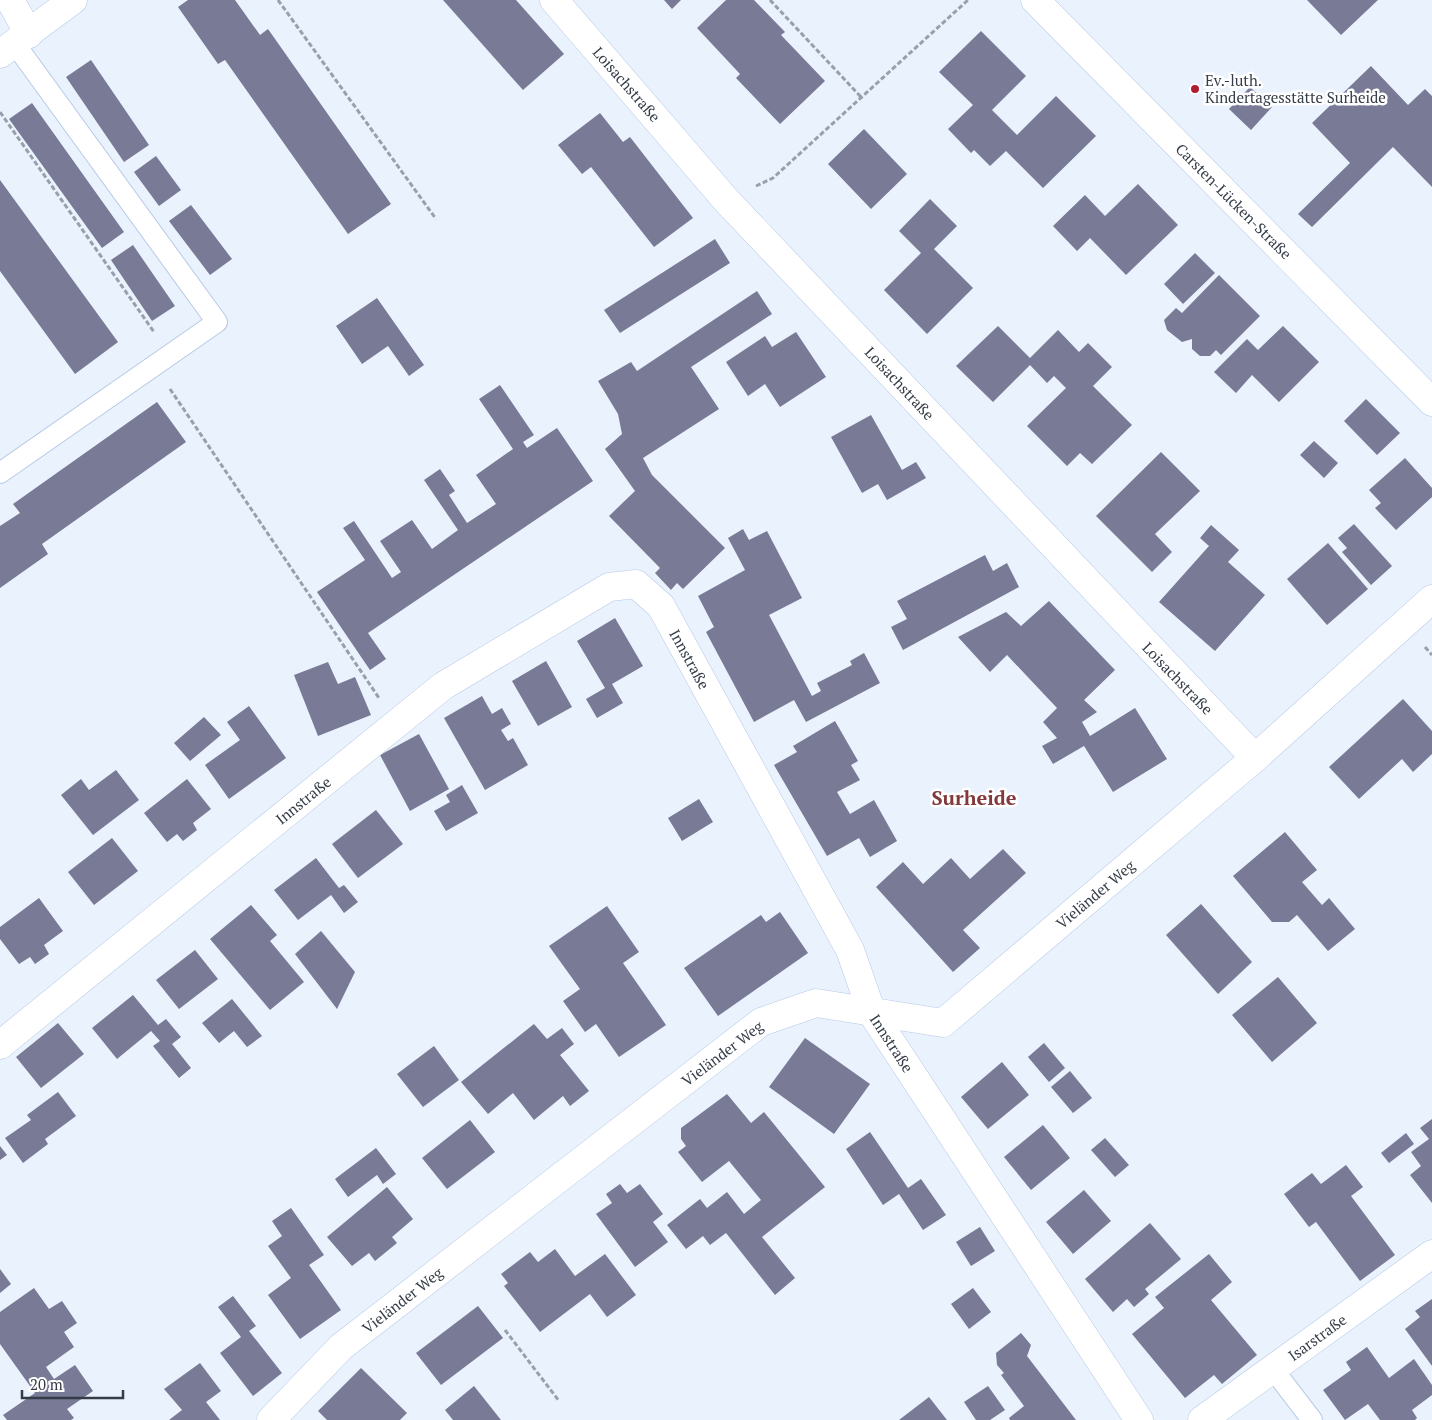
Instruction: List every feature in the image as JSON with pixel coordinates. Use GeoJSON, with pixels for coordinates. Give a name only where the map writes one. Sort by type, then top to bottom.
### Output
{"type":"FeatureCollection","features":[{"type":"Feature","properties":{"kind":"street"},"geometry":{"type":"LineString","coordinates":[[10,0],[15,44]]}},
{"type":"Feature","properties":{"kind":"street"},"geometry":{"type":"LineString","coordinates":[[15,44],[73,0]]}},
{"type":"Feature","properties":{"kind":"street","name":"Loisachstraße"},"geometry":{"type":"LineString","coordinates":[[554,0],[726,200],[1255,758]]}},
{"type":"Feature","properties":{"kind":"street","name":"Carsten-Lücken-Straße"},"geometry":{"type":"LineString","coordinates":[[1035,0],[1432,402]]}},
{"type":"Feature","properties":{"kind":"street","name":"Innstraße"},"geometry":{"type":"LineString","coordinates":[[0,1045],[443,686],[609,587],[636,584],[661,606],[850,950],[872,1013],[1139,1420]]}},
{"type":"Feature","properties":{"kind":"street","name":"Vieländer Weg"},"geometry":{"type":"LineString","coordinates":[[271,1420],[341,1347],[761,1022],[816,1004],[943,1023],[1255,758],[1432,600]]}},
{"type":"Feature","properties":{"kind":"street","name":"Isarstraße"},"geometry":{"type":"LineString","coordinates":[[1202,1420],[1432,1254]]}},
{"type":"Feature","properties":{"kind":"lane"},"geometry":{"type":"LineString","coordinates":[[0,473],[217,322],[15,44]]}},
{"type":"Feature","properties":{"kind":"lane"},"geometry":{"type":"LineString","coordinates":[[1273,1369],[1312,1420]]}},
{"type":"Feature","properties":{"kind":"path"},"geometry":{"type":"LineString","coordinates":[[278,0],[436,219]]}},
{"type":"Feature","properties":{"kind":"path"},"geometry":{"type":"LineString","coordinates":[[770,0],[861,97]]}},
{"type":"Feature","properties":{"kind":"path"},"geometry":{"type":"LineString","coordinates":[[726,200],[773,178],[968,0]]}},
{"type":"Feature","properties":{"kind":"path"},"geometry":{"type":"LineString","coordinates":[[0,112],[397,724]]}},
{"type":"Feature","properties":{"kind":"path"},"geometry":{"type":"LineString","coordinates":[[505,1330],[559,1401]]}},
{"type":"Feature","properties":{"kind":"building"},"geometry":{"type":"Polygon","coordinates":[[[188,0],[235,0],[260,35],[268,29],[391,204],[348,234],[225,60],[218,64],[178,7],[188,0]]]}},
{"type":"Feature","properties":{"kind":"building"},"geometry":{"type":"Polygon","coordinates":[[[443,0],[516,0],[564,54],[523,90],[443,0]]]}},
{"type":"Feature","properties":{"kind":"building"},"geometry":{"type":"Polygon","coordinates":[[[664,0],[681,0],[672,9],[664,0]]]}},
{"type":"Feature","properties":{"kind":"building"},"geometry":{"type":"Polygon","coordinates":[[[726,0],[754,0],[785,32],[781,35],[825,81],[780,124],[736,78],[740,74],[697,28],[726,0]]]}},
{"type":"Feature","properties":{"kind":"building"},"geometry":{"type":"Polygon","coordinates":[[[1307,0],[1378,0],[1341,35],[1307,0]]]}},
{"type":"Feature","properties":{"kind":"building"},"geometry":{"type":"Polygon","coordinates":[[[981,31],[1026,76],[992,110],[1017,135],[1056,96],[1096,136],[1043,188],[1006,151],[990,166],[974,150],[971,153],[948,129],[973,105],[939,72],[981,31]]]}},
{"type":"Feature","properties":{"kind":"building"},"geometry":{"type":"Polygon","coordinates":[[[91,60],[149,145],[124,162],[66,77],[91,60]]]}},
{"type":"Feature","properties":{"kind":"building"},"geometry":{"type":"Polygon","coordinates":[[[1371,66],[1408,105],[1425,89],[1432,96],[1432,187],[1393,147],[1312,227],[1298,214],[1350,163],[1312,123],[1371,66]]]}},
{"type":"Feature","properties":{"kind":"building"},"geometry":{"type":"Polygon","coordinates":[[[1250,87],[1272,107],[1251,130],[1229,109],[1250,87]]]}},
{"type":"Feature","properties":{"kind":"building"},"geometry":{"type":"Polygon","coordinates":[[[32,103],[124,232],[102,248],[9,119],[32,103]]]}},
{"type":"Feature","properties":{"kind":"building"},"geometry":{"type":"Polygon","coordinates":[[[600,113],[623,142],[630,137],[693,218],[654,247],[591,167],[582,174],[558,145],[600,113]]]}},
{"type":"Feature","properties":{"kind":"building"},"geometry":{"type":"Polygon","coordinates":[[[864,129],[907,174],[871,209],[828,164],[864,129]]]}},
{"type":"Feature","properties":{"kind":"building"},"geometry":{"type":"Polygon","coordinates":[[[156,156],[181,190],[159,206],[134,172],[156,156]]]}},
{"type":"Feature","properties":{"kind":"building"},"geometry":{"type":"Polygon","coordinates":[[[0,180],[118,342],[75,374],[0,271],[0,180]]]}},
{"type":"Feature","properties":{"kind":"building"},"geometry":{"type":"Polygon","coordinates":[[[1138,184],[1178,225],[1126,275],[1090,238],[1077,251],[1053,226],[1085,195],[1105,216],[1138,184]]]}},
{"type":"Feature","properties":{"kind":"building"},"geometry":{"type":"Polygon","coordinates":[[[930,199],[957,226],[934,249],[973,288],[927,334],[884,290],[921,253],[899,231],[930,199]]]}},
{"type":"Feature","properties":{"kind":"building"},"geometry":{"type":"Polygon","coordinates":[[[191,205],[232,259],[210,275],[169,221],[191,205]]]}},
{"type":"Feature","properties":{"kind":"building"},"geometry":{"type":"Polygon","coordinates":[[[715,239],[730,263],[620,333],[604,310],[715,239]]]}},
{"type":"Feature","properties":{"kind":"building"},"geometry":{"type":"Polygon","coordinates":[[[133,245],[175,306],[152,321],[111,260],[133,245]]]}},
{"type":"Feature","properties":{"kind":"building"},"geometry":{"type":"Polygon","coordinates":[[[1195,253],[1215,273],[1183,304],[1164,284],[1195,253]]]}},
{"type":"Feature","properties":{"kind":"building"},"geometry":{"type":"Polygon","coordinates":[[[1219,275],[1260,316],[1221,355],[1216,350],[1210,356],[1200,356],[1192,349],[1192,339],[1182,342],[1167,330],[1164,320],[1176,308],[1182,313],[1219,275]]]}},
{"type":"Feature","properties":{"kind":"building"},"geometry":{"type":"Polygon","coordinates":[[[757,291],[772,314],[691,367],[719,409],[643,458],[652,475],[725,548],[683,589],[677,583],[671,590],[655,573],[660,568],[609,516],[635,491],[605,449],[622,434],[618,414],[598,381],[631,362],[637,371],[757,291]]]}},
{"type":"Feature","properties":{"kind":"building"},"geometry":{"type":"Polygon","coordinates":[[[377,298],[424,365],[409,376],[388,346],[362,364],[336,326],[377,298]]]}},
{"type":"Feature","properties":{"kind":"building"},"geometry":{"type":"Polygon","coordinates":[[[998,326],[1030,358],[1058,330],[1079,352],[1088,343],[1112,367],[1093,386],[1132,425],[1092,464],[1080,453],[1067,466],[1027,426],[1066,388],[1054,376],[1047,383],[1030,365],[993,402],[956,366],[998,326]]]}},
{"type":"Feature","properties":{"kind":"building"},"geometry":{"type":"Polygon","coordinates":[[[1283,326],[1319,362],[1279,402],[1252,375],[1236,393],[1214,372],[1247,339],[1258,350],[1283,326]]]}},
{"type":"Feature","properties":{"kind":"building"},"geometry":{"type":"Polygon","coordinates":[[[796,332],[826,377],[780,407],[765,384],[748,396],[726,362],[765,336],[772,347],[796,332]]]}},
{"type":"Feature","properties":{"kind":"building"},"geometry":{"type":"Polygon","coordinates":[[[500,385],[534,435],[523,442],[527,448],[557,428],[593,481],[368,633],[386,659],[370,670],[317,592],[365,560],[343,528],[354,521],[392,578],[401,572],[380,541],[412,520],[432,549],[458,530],[424,480],[440,469],[455,491],[449,495],[467,523],[496,504],[476,475],[513,449],[479,399],[500,385]]]}},
{"type":"Feature","properties":{"kind":"building"},"geometry":{"type":"Polygon","coordinates":[[[1366,399],[1400,433],[1377,455],[1344,421],[1366,399]]]}},
{"type":"Feature","properties":{"kind":"building"},"geometry":{"type":"Polygon","coordinates":[[[157,402],[186,442],[42,544],[48,554],[0,588],[0,526],[20,513],[13,504],[157,402]]]}},
{"type":"Feature","properties":{"kind":"building"},"geometry":{"type":"Polygon","coordinates":[[[871,415],[902,470],[916,462],[926,478],[887,500],[878,484],[862,493],[831,437],[871,415]]]}},
{"type":"Feature","properties":{"kind":"building"},"geometry":{"type":"Polygon","coordinates":[[[1314,441],[1338,463],[1324,478],[1300,455],[1314,441]]]}},
{"type":"Feature","properties":{"kind":"building"},"geometry":{"type":"Polygon","coordinates":[[[1161,452],[1200,491],[1155,534],[1172,552],[1152,572],[1096,516],[1161,452]]]}},
{"type":"Feature","properties":{"kind":"building"},"geometry":{"type":"Polygon","coordinates":[[[1405,458],[1432,488],[1432,497],[1396,530],[1375,508],[1381,503],[1369,490],[1405,458]]]}},
{"type":"Feature","properties":{"kind":"building"},"geometry":{"type":"Polygon","coordinates":[[[1354,524],[1392,566],[1371,585],[1342,552],[1347,548],[1338,538],[1354,524]]]}},
{"type":"Feature","properties":{"kind":"building"},"geometry":{"type":"Polygon","coordinates":[[[1211,525],[1239,550],[1228,562],[1265,595],[1215,651],[1159,602],[1209,546],[1200,538],[1211,525]]]}},
{"type":"Feature","properties":{"kind":"building"},"geometry":{"type":"Polygon","coordinates":[[[743,529],[749,540],[767,531],[802,598],[769,615],[812,696],[821,691],[817,683],[852,665],[850,661],[864,653],[880,683],[806,722],[794,700],[754,722],[706,632],[714,627],[698,596],[745,570],[728,538],[743,529]]]}},
{"type":"Feature","properties":{"kind":"building"},"geometry":{"type":"Polygon","coordinates":[[[1328,543],[1368,589],[1327,625],[1287,579],[1328,543]]]}},
{"type":"Feature","properties":{"kind":"building"},"geometry":{"type":"Polygon","coordinates":[[[985,555],[993,571],[1007,563],[1019,587],[903,650],[891,627],[907,619],[897,601],[985,555]]]}},
{"type":"Feature","properties":{"kind":"building"},"geometry":{"type":"Polygon","coordinates":[[[1049,601],[1115,670],[1084,700],[1097,712],[1082,722],[1090,736],[1135,708],[1167,759],[1113,792],[1084,746],[1053,764],[1042,746],[1057,738],[1043,722],[1057,708],[1007,655],[990,672],[958,637],[1006,612],[1021,626],[1049,601]]]}},
{"type":"Feature","properties":{"kind":"building"},"geometry":{"type":"Polygon","coordinates":[[[615,618],[643,666],[612,684],[623,703],[597,718],[586,699],[605,688],[577,641],[615,618]]]}},
{"type":"Feature","properties":{"kind":"building"},"geometry":{"type":"Polygon","coordinates":[[[546,661],[572,707],[538,726],[512,681],[546,661]]]}},
{"type":"Feature","properties":{"kind":"building"},"geometry":{"type":"Polygon","coordinates":[[[328,662],[338,684],[355,677],[371,715],[318,736],[294,675],[328,662]]]}},
{"type":"Feature","properties":{"kind":"building"},"geometry":{"type":"Polygon","coordinates":[[[482,696],[492,714],[502,708],[511,724],[501,730],[508,741],[513,738],[528,765],[485,790],[444,718],[482,696]]]}},
{"type":"Feature","properties":{"kind":"building"},"geometry":{"type":"Polygon","coordinates":[[[1403,699],[1432,731],[1432,754],[1413,772],[1402,759],[1359,799],[1329,767],[1403,699]]]}},
{"type":"Feature","properties":{"kind":"building"},"geometry":{"type":"Polygon","coordinates":[[[249,706],[286,758],[229,799],[205,765],[240,740],[227,722],[249,706]]]}},
{"type":"Feature","properties":{"kind":"building"},"geometry":{"type":"Polygon","coordinates":[[[204,717],[221,735],[190,761],[174,743],[204,717]]]}},
{"type":"Feature","properties":{"kind":"building"},"geometry":{"type":"Polygon","coordinates":[[[835,721],[858,761],[851,765],[860,780],[837,792],[850,814],[874,800],[897,841],[870,857],[859,838],[827,856],[774,765],[797,752],[793,746],[835,721]]]}},
{"type":"Feature","properties":{"kind":"building"},"geometry":{"type":"Polygon","coordinates":[[[419,734],[449,789],[410,811],[380,755],[419,734]]]}},
{"type":"Feature","properties":{"kind":"building"},"geometry":{"type":"Polygon","coordinates":[[[116,770],[139,800],[93,835],[61,795],[81,779],[89,790],[116,770]]]}},
{"type":"Feature","properties":{"kind":"building"},"geometry":{"type":"Polygon","coordinates":[[[187,779],[211,809],[193,823],[197,830],[183,841],[177,834],[167,842],[144,813],[187,779]]]}},
{"type":"Feature","properties":{"kind":"building"},"geometry":{"type":"Polygon","coordinates":[[[462,785],[478,813],[446,831],[434,811],[450,802],[446,795],[462,785]]]}},
{"type":"Feature","properties":{"kind":"building"},"geometry":{"type":"Polygon","coordinates":[[[699,799],[713,822],[682,841],[668,818],[699,799]]]}},
{"type":"Feature","properties":{"kind":"building"},"geometry":{"type":"Polygon","coordinates":[[[376,810],[403,844],[358,878],[332,844],[376,810]]]}},
{"type":"Feature","properties":{"kind":"building"},"geometry":{"type":"Polygon","coordinates":[[[1285,832],[1317,870],[1302,882],[1322,905],[1329,898],[1355,929],[1328,951],[1297,915],[1289,922],[1272,922],[1233,876],[1285,832]]]}},
{"type":"Feature","properties":{"kind":"building"},"geometry":{"type":"Polygon","coordinates":[[[112,838],[138,871],[94,905],[68,872],[112,838]]]}},
{"type":"Feature","properties":{"kind":"building"},"geometry":{"type":"Polygon","coordinates":[[[1003,849],[1026,873],[963,930],[980,948],[953,972],[876,887],[903,862],[923,884],[951,858],[970,879],[1003,849]]]}},
{"type":"Feature","properties":{"kind":"building"},"geometry":{"type":"Polygon","coordinates":[[[316,858],[339,888],[344,885],[358,902],[344,913],[331,895],[298,920],[274,890],[316,858]]]}},
{"type":"Feature","properties":{"kind":"building"},"geometry":{"type":"Polygon","coordinates":[[[39,898],[63,931],[44,945],[49,954],[35,964],[30,957],[19,964],[0,939],[0,927],[39,898]]]}},
{"type":"Feature","properties":{"kind":"building"},"geometry":{"type":"Polygon","coordinates":[[[1201,904],[1252,962],[1218,994],[1166,935],[1201,904]]]}},
{"type":"Feature","properties":{"kind":"building"},"geometry":{"type":"Polygon","coordinates":[[[251,905],[277,935],[270,941],[304,982],[270,1010],[210,939],[251,905]]]}},
{"type":"Feature","properties":{"kind":"building"},"geometry":{"type":"Polygon","coordinates":[[[607,906],[639,952],[623,963],[666,1025],[619,1057],[596,1024],[585,1032],[563,1001],[580,989],[549,946],[607,906]]]}},
{"type":"Feature","properties":{"kind":"building"},"geometry":{"type":"Polygon","coordinates":[[[780,912],[808,953],[718,1016],[684,968],[761,915],[766,922],[780,912]]]}},
{"type":"Feature","properties":{"kind":"building"},"geometry":{"type":"Polygon","coordinates":[[[321,931],[355,972],[337,1009],[295,954],[321,931]]]}},
{"type":"Feature","properties":{"kind":"building"},"geometry":{"type":"Polygon","coordinates":[[[195,950],[218,979],[179,1009],[156,980],[195,950]]]}},
{"type":"Feature","properties":{"kind":"building"},"geometry":{"type":"Polygon","coordinates":[[[1278,977],[1317,1023],[1272,1062],[1232,1015],[1278,977]]]}},
{"type":"Feature","properties":{"kind":"building"},"geometry":{"type":"Polygon","coordinates":[[[133,995],[158,1025],[166,1019],[181,1037],[172,1044],[191,1068],[179,1078],[153,1046],[160,1041],[151,1031],[117,1059],[92,1028],[133,995]]]}},
{"type":"Feature","properties":{"kind":"building"},"geometry":{"type":"Polygon","coordinates":[[[232,999],[262,1036],[247,1047],[234,1031],[219,1043],[202,1023],[232,999]]]}},
{"type":"Feature","properties":{"kind":"building"},"geometry":{"type":"Polygon","coordinates":[[[58,1023],[84,1054],[41,1088],[16,1057],[58,1023]]]}},
{"type":"Feature","properties":{"kind":"building"},"geometry":{"type":"Polygon","coordinates":[[[534,1024],[547,1039],[562,1028],[574,1044],[560,1055],[589,1091],[570,1106],[563,1096],[534,1120],[513,1093],[488,1114],[461,1082],[534,1024]]]}},
{"type":"Feature","properties":{"kind":"building"},"geometry":{"type":"Polygon","coordinates":[[[805,1038],[870,1084],[834,1134],[769,1087],[805,1038]]]}},
{"type":"Feature","properties":{"kind":"building"},"geometry":{"type":"Polygon","coordinates":[[[1044,1043],[1065,1068],[1049,1082],[1028,1057],[1044,1043]]]}},
{"type":"Feature","properties":{"kind":"building"},"geometry":{"type":"Polygon","coordinates":[[[434,1046],[459,1080],[423,1107],[397,1074],[434,1046]]]}},
{"type":"Feature","properties":{"kind":"building"},"geometry":{"type":"Polygon","coordinates":[[[1002,1062],[1029,1095],[988,1129],[961,1097],[1002,1062]]]}},
{"type":"Feature","properties":{"kind":"building"},"geometry":{"type":"Polygon","coordinates":[[[1070,1071],[1092,1098],[1073,1113],[1051,1087],[1070,1071]]]}},
{"type":"Feature","properties":{"kind":"building"},"geometry":{"type":"Polygon","coordinates":[[[58,1092],[76,1116],[45,1139],[48,1144],[23,1163],[5,1138],[31,1120],[27,1115],[58,1092]]]}},
{"type":"Feature","properties":{"kind":"building"},"geometry":{"type":"Polygon","coordinates":[[[727,1094],[751,1123],[764,1112],[825,1187],[762,1237],[795,1278],[775,1295],[726,1233],[710,1245],[703,1236],[686,1249],[667,1225],[700,1199],[707,1208],[727,1192],[744,1214],[761,1200],[729,1161],[702,1182],[678,1152],[686,1146],[681,1139],[681,1128],[727,1094]]]}},
{"type":"Feature","properties":{"kind":"building"},"geometry":{"type":"Polygon","coordinates":[[[1432,1119],[1432,1203],[1410,1175],[1421,1166],[1411,1152],[1429,1139],[1420,1128],[1432,1119]]]}},
{"type":"Feature","properties":{"kind":"building"},"geometry":{"type":"Polygon","coordinates":[[[470,1120],[495,1152],[447,1189],[422,1158],[470,1120]]]}},
{"type":"Feature","properties":{"kind":"building"},"geometry":{"type":"Polygon","coordinates":[[[1043,1125],[1070,1158],[1031,1190],[1004,1157],[1043,1125]]]}},
{"type":"Feature","properties":{"kind":"building"},"geometry":{"type":"Polygon","coordinates":[[[870,1132],[908,1188],[921,1179],[946,1215],[923,1230],[899,1194],[883,1205],[846,1149],[870,1132]]]}},
{"type":"Feature","properties":{"kind":"building"},"geometry":{"type":"Polygon","coordinates":[[[1406,1133],[1414,1144],[1389,1163],[1381,1153],[1406,1133]]]}},
{"type":"Feature","properties":{"kind":"building"},"geometry":{"type":"Polygon","coordinates":[[[1105,1138],[1129,1165],[1115,1177],[1091,1150],[1105,1138]]]}},
{"type":"Feature","properties":{"kind":"building"},"geometry":{"type":"Polygon","coordinates":[[[0,1146],[7,1155],[0,1160],[0,1146]]]}},
{"type":"Feature","properties":{"kind":"building"},"geometry":{"type":"Polygon","coordinates":[[[376,1148],[396,1174],[383,1184],[377,1175],[348,1197],[335,1179],[376,1148]]]}},
{"type":"Feature","properties":{"kind":"building"},"geometry":{"type":"Polygon","coordinates":[[[1346,1165],[1363,1187],[1351,1196],[1395,1255],[1360,1281],[1316,1222],[1309,1227],[1284,1194],[1312,1173],[1321,1184],[1346,1165]]]}},
{"type":"Feature","properties":{"kind":"building"},"geometry":{"type":"Polygon","coordinates":[[[620,1184],[627,1193],[640,1184],[663,1214],[653,1222],[668,1242],[635,1267],[596,1214],[612,1203],[606,1194],[620,1184]]]}},
{"type":"Feature","properties":{"kind":"building"},"geometry":{"type":"Polygon","coordinates":[[[387,1187],[413,1219],[392,1237],[397,1243],[375,1261],[369,1253],[352,1266],[327,1237],[387,1187]]]}},
{"type":"Feature","properties":{"kind":"building"},"geometry":{"type":"Polygon","coordinates":[[[1084,1190],[1111,1221],[1073,1254],[1046,1222],[1084,1190]]]}},
{"type":"Feature","properties":{"kind":"building"},"geometry":{"type":"Polygon","coordinates":[[[291,1208],[324,1255],[309,1265],[341,1310],[300,1339],[268,1295],[291,1278],[268,1246],[282,1236],[272,1221],[291,1208]]]}},
{"type":"Feature","properties":{"kind":"building"},"geometry":{"type":"Polygon","coordinates":[[[1150,1223],[1181,1259],[1145,1289],[1149,1294],[1134,1307],[1127,1299],[1113,1312],[1085,1279],[1150,1223]]]}},
{"type":"Feature","properties":{"kind":"building"},"geometry":{"type":"Polygon","coordinates":[[[980,1227],[995,1251],[971,1266],[956,1242],[980,1227]]]}},
{"type":"Feature","properties":{"kind":"building"},"geometry":{"type":"Polygon","coordinates":[[[555,1249],[575,1276],[605,1254],[636,1295],[607,1317],[590,1294],[540,1332],[504,1286],[508,1283],[501,1274],[530,1252],[538,1262],[555,1249]]]}},
{"type":"Feature","properties":{"kind":"building"},"geometry":{"type":"Polygon","coordinates":[[[1209,1254],[1232,1282],[1211,1300],[1257,1355],[1222,1384],[1214,1375],[1185,1398],[1132,1334],[1164,1308],[1155,1297],[1209,1254]]]}},
{"type":"Feature","properties":{"kind":"building"},"geometry":{"type":"Polygon","coordinates":[[[0,1269],[11,1284],[0,1293],[0,1269]]]}},
{"type":"Feature","properties":{"kind":"building"},"geometry":{"type":"Polygon","coordinates":[[[34,1288],[49,1309],[62,1301],[77,1323],[64,1332],[74,1347],[46,1367],[54,1379],[75,1365],[93,1391],[67,1409],[74,1418],[71,1420],[7,1420],[3,1415],[35,1393],[0,1344],[0,1312],[34,1288]]]}},
{"type":"Feature","properties":{"kind":"building"},"geometry":{"type":"Polygon","coordinates":[[[973,1288],[991,1312],[969,1329],[951,1304],[973,1288]]]}},
{"type":"Feature","properties":{"kind":"building"},"geometry":{"type":"Polygon","coordinates":[[[233,1296],[256,1326],[249,1331],[282,1373],[253,1396],[220,1353],[241,1337],[218,1307],[233,1296]]]}},
{"type":"Feature","properties":{"kind":"building"},"geometry":{"type":"Polygon","coordinates":[[[1432,1299],[1432,1366],[1405,1329],[1420,1317],[1415,1311],[1432,1299]]]}},
{"type":"Feature","properties":{"kind":"building"},"geometry":{"type":"Polygon","coordinates":[[[478,1306],[503,1338],[441,1385],[416,1353],[478,1306]]]}},
{"type":"Feature","properties":{"kind":"building"},"geometry":{"type":"Polygon","coordinates":[[[1021,1333],[1031,1345],[1027,1356],[1076,1420],[1010,1420],[1009,1418],[1024,1406],[1001,1375],[1004,1373],[997,1365],[996,1353],[1021,1333]]]}},
{"type":"Feature","properties":{"kind":"building"},"geometry":{"type":"Polygon","coordinates":[[[1367,1347],[1389,1378],[1414,1359],[1432,1385],[1432,1395],[1412,1410],[1417,1418],[1415,1420],[1380,1420],[1368,1404],[1345,1420],[1323,1390],[1351,1370],[1346,1362],[1367,1347]]]}},
{"type":"Feature","properties":{"kind":"building"},"geometry":{"type":"Polygon","coordinates":[[[200,1363],[221,1391],[206,1402],[220,1420],[169,1420],[182,1410],[164,1389],[200,1363]]]}},
{"type":"Feature","properties":{"kind":"building"},"geometry":{"type":"Polygon","coordinates":[[[361,1368],[407,1413],[400,1420],[327,1420],[318,1411],[361,1368]]]}},
{"type":"Feature","properties":{"kind":"building"},"geometry":{"type":"Polygon","coordinates":[[[474,1386],[501,1420],[453,1420],[445,1410],[474,1386]]]}},
{"type":"Feature","properties":{"kind":"building"},"geometry":{"type":"Polygon","coordinates":[[[988,1386],[1005,1410],[990,1420],[976,1420],[964,1402],[988,1386]]]}},
{"type":"Feature","properties":{"kind":"building"},"geometry":{"type":"Polygon","coordinates":[[[929,1397],[947,1420],[899,1420],[929,1397]]]}},
{"type":"Feature","properties":{"kind":"place","name":"Ev.-luth. Kindertagesstätte Surheide"},"geometry":{"type":"Point","coordinates":[1195,89]}},
{"type":"Feature","properties":{"kind":"district","name":"Surheide"},"geometry":{"type":"Point","coordinates":[974,797]}}]}
